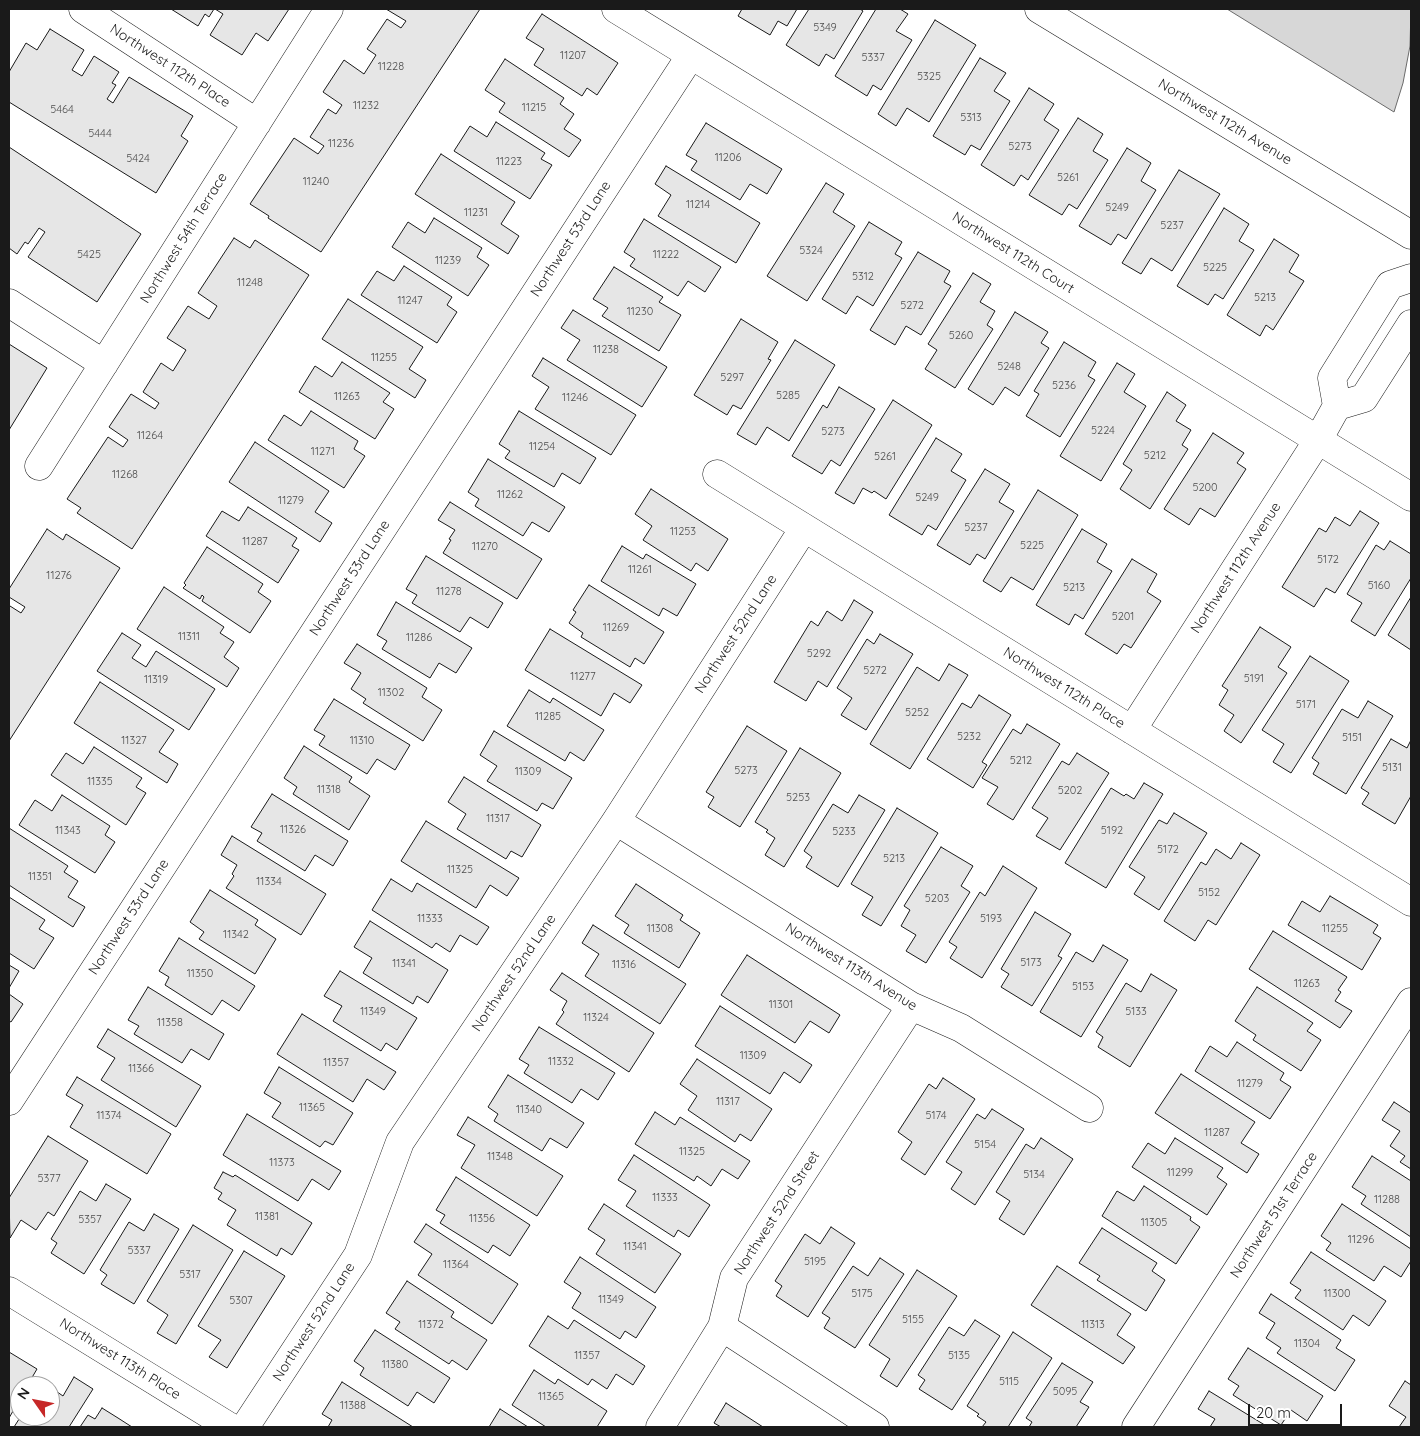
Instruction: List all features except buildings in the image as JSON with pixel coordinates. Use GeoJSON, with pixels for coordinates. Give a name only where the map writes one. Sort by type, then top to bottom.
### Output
{"type":"FeatureCollection","features":[{"type":"Feature","properties":{"kind":"street","name":"Northwest 112th Place"},"geometry":{"type":"LineString","coordinates":[[83,9],[257,123]]}},
{"type":"Feature","properties":{"kind":"street","name":"Northwest 54th Terrace"},"geometry":{"type":"LineString","coordinates":[[39,466],[329,9]]}},
{"type":"Feature","properties":{"kind":"street","name":"Northwest 112th Court"},"geometry":{"type":"LineString","coordinates":[[616,9],[1411,497]]}},
{"type":"Feature","properties":{"kind":"street","name":"Northwest 112th Avenue"},"geometry":{"type":"LineString","coordinates":[[1039,9],[1411,235]]}},
{"type":"Feature","properties":{"kind":"street","name":"Northwest 53rd Lane"},"geometry":{"type":"LineString","coordinates":[[9,1101],[691,55]]}},
{"type":"Feature","properties":{"kind":"street"},"geometry":{"type":"LineString","coordinates":[[1411,278],[1390,285],[1332,378],[1337,406],[1364,398],[1411,324]]}},
{"type":"Feature","properties":{"kind":"street"},"geometry":{"type":"LineString","coordinates":[[9,303],[104,364]]}},
{"type":"Feature","properties":{"kind":"street","name":"Northwest 112th Avenue"},"geometry":{"type":"LineString","coordinates":[[1132,730],[1318,440],[1337,406]]}},
{"type":"Feature","properties":{"kind":"street","name":"Northwest 112th Place"},"geometry":{"type":"LineString","coordinates":[[717,474],[1411,902]]}},
{"type":"Feature","properties":{"kind":"street","name":"Northwest 52nd Lane"},"geometry":{"type":"LineString","coordinates":[[245,1427],[358,1255],[400,1142],[616,821],[804,528]]}},
{"type":"Feature","properties":{"kind":"street","name":"Northwest 113th Avenue"},"geometry":{"type":"LineString","coordinates":[[616,821],[911,1006],[961,1028],[1089,1108]]}},
{"type":"Feature","properties":{"kind":"street","name":"Northwest 51st Terrace"},"geometry":{"type":"LineString","coordinates":[[1136,1427],[1411,1002]]}},
{"type":"Feature","properties":{"kind":"street","name":"Northwest 52nd Street"},"geometry":{"type":"LineString","coordinates":[[660,1427],[722,1327],[734,1278],[911,1006]]}},
{"type":"Feature","properties":{"kind":"street","name":"Northwest 113th Place"},"geometry":{"type":"LineString","coordinates":[[9,1291],[230,1427]]}},
{"type":"Feature","properties":{"kind":"street"},"geometry":{"type":"LineString","coordinates":[[722,1327],[875,1427]]}},
{"type":"Feature","properties":{"kind":"shaded area"},"geometry":{"type":"Polygon","coordinates":[[[1227,9],[1411,9],[1410,46],[1403,83],[1394,112],[1227,9]]]}}]}
